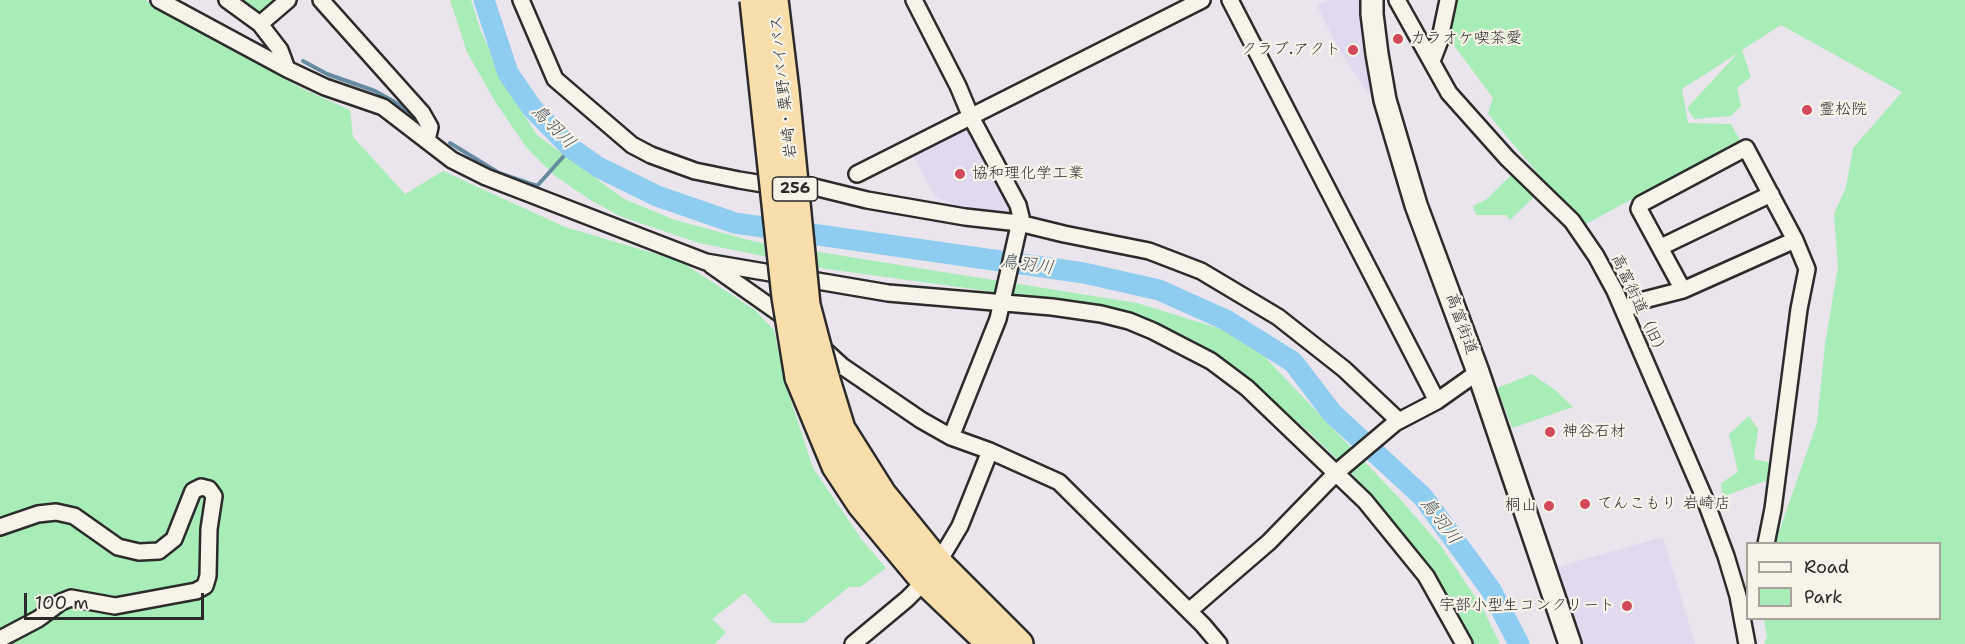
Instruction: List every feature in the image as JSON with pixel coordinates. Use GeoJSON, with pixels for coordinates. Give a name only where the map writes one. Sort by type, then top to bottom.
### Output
{"type":"FeatureCollection","features":[{"type":"Feature","properties":{"kind":"highway","name":"岩崎・粟野バイパス"},"geometry":{"type":"LineString","coordinates":[[754,0],[786,297],[812,377],[836,466],[861,504],[932,572],[1019,644]]}},
{"type":"Feature","properties":{"kind":"highway","name":"岩崎・粟野バイパス"},"geometry":{"type":"LineString","coordinates":[[774,0],[786,91],[812,377]]}},
{"type":"Feature","properties":{"kind":"highway","name":"岩崎・粟野バイパス"},"geometry":{"type":"LineString","coordinates":[[932,572],[991,644]]}},
{"type":"Feature","properties":{"kind":"street"},"geometry":{"type":"LineString","coordinates":[[159,0],[286,69],[325,87],[383,107],[452,160],[486,177],[705,262],[888,293],[1003,302],[1101,314],[1129,321],[1153,331],[1211,362],[1247,388],[1338,471],[1426,576],[1464,644]]}},
{"type":"Feature","properties":{"kind":"street"},"geometry":{"type":"LineString","coordinates":[[227,0],[260,24],[280,50],[286,69]]}},
{"type":"Feature","properties":{"kind":"street"},"geometry":{"type":"LineString","coordinates":[[260,24],[288,0]]}},
{"type":"Feature","properties":{"kind":"street"},"geometry":{"type":"LineString","coordinates":[[321,0],[422,113],[430,127],[427,140]]}},
{"type":"Feature","properties":{"kind":"street"},"geometry":{"type":"LineString","coordinates":[[521,0],[555,79],[632,145],[651,155],[695,171],[739,180],[763,184],[810,186],[867,200],[1018,225],[1149,251],[1202,271],[1278,317],[1344,369],[1397,422]]}},
{"type":"Feature","properties":{"kind":"street"},"geometry":{"type":"LineString","coordinates":[[914,0],[958,86],[971,117],[1018,205],[1021,217],[1003,302],[951,437]]}},
{"type":"Feature","properties":{"kind":"street"},"geometry":{"type":"LineString","coordinates":[[857,174],[1202,0]]}},
{"type":"Feature","properties":{"kind":"street"},"geometry":{"type":"LineString","coordinates":[[1230,0],[1437,400]]}},
{"type":"Feature","properties":{"kind":"street","name":"高富街道"},"geometry":{"type":"LineString","coordinates":[[1372,0],[1377,54],[1385,100],[1416,205],[1478,372],[1570,644]]}},
{"type":"Feature","properties":{"kind":"street","name":"高富街道（旧）"},"geometry":{"type":"LineString","coordinates":[[1397,0],[1449,93],[1507,158],[1572,221],[1596,256],[1624,311],[1743,593],[1747,644]]}},
{"type":"Feature","properties":{"kind":"street"},"geometry":{"type":"LineString","coordinates":[[1431,61],[1439,43],[1448,0]]}},
{"type":"Feature","properties":{"kind":"street"},"geometry":{"type":"LineString","coordinates":[[1683,290],[1639,209],[1641,204],[1746,148],[1795,240],[1807,269],[1798,309],[1773,509],[1766,542]]}},
{"type":"Feature","properties":{"kind":"street"},"geometry":{"type":"LineString","coordinates":[[1661,247],[1771,194]]}},
{"type":"Feature","properties":{"kind":"street"},"geometry":{"type":"LineString","coordinates":[[1624,311],[1640,301],[1683,290],[1795,240]]}},
{"type":"Feature","properties":{"kind":"street"},"geometry":{"type":"LineString","coordinates":[[705,262],[784,315],[843,366],[921,420],[951,437],[990,451],[1059,482],[1189,611],[1210,641]]}},
{"type":"Feature","properties":{"kind":"street"},"geometry":{"type":"LineString","coordinates":[[1189,611],[1269,542],[1338,471],[1397,422],[1437,400],[1478,372]]}},
{"type":"Feature","properties":{"kind":"street"},"geometry":{"type":"LineString","coordinates":[[853,644],[908,599],[932,572],[960,526],[990,451]]}},
{"type":"Feature","properties":{"kind":"street"},"geometry":{"type":"LineString","coordinates":[[0,527],[38,514],[56,512],[74,516],[118,547],[139,552],[159,551],[174,539],[192,491],[201,487],[209,489],[214,496],[209,529],[208,576],[205,586],[196,591],[115,606],[71,598],[0,639]]}},
{"type":"Feature","properties":{"kind":"shaded area","name":"クラブ.アクト"},"geometry":{"type":"Polygon","coordinates":[[[1327,0],[1359,0],[1365,53],[1378,99],[1374,102],[1338,48],[1317,6],[1327,0]]]}},
{"type":"Feature","properties":{"kind":"shaded area","name":"協和理化学工業"},"geometry":{"type":"Polygon","coordinates":[[[973,121],[1015,215],[979,214],[935,197],[911,151],[973,121]]]}},
{"type":"Feature","properties":{"kind":"shaded area","name":"宇部小型生コンクリート"},"geometry":{"type":"Polygon","coordinates":[[[1663,537],[1695,644],[1584,644],[1557,567],[1663,537]]]}},
{"type":"Feature","properties":{"kind":"green space"},"geometry":{"type":"Polygon","coordinates":[[[0,0],[145,0],[301,88],[350,110],[353,137],[405,194],[443,171],[565,227],[680,261],[755,310],[774,330],[786,386],[813,468],[862,540],[886,568],[860,587],[849,587],[804,623],[772,623],[745,593],[712,619],[726,632],[715,644],[0,644],[0,0]]]}},
{"type":"Feature","properties":{"kind":"green space"},"geometry":{"type":"Polygon","coordinates":[[[238,0],[290,0],[268,21],[238,0]]]}},
{"type":"Feature","properties":{"kind":"green space"},"geometry":{"type":"Polygon","coordinates":[[[450,0],[471,0],[481,32],[513,98],[537,135],[624,199],[675,220],[756,242],[1137,303],[1218,328],[1237,337],[1262,354],[1401,500],[1441,546],[1482,607],[1500,644],[1469,644],[1404,536],[1356,478],[1309,432],[1243,376],[1193,340],[1150,320],[1105,307],[827,269],[699,243],[622,217],[592,201],[555,176],[526,147],[496,103],[467,52],[450,0]]]}},
{"type":"Feature","properties":{"kind":"green space"},"geometry":{"type":"Polygon","coordinates":[[[1453,0],[1965,0],[1965,644],[1764,644],[1767,637],[1764,620],[1941,620],[1941,542],[1775,542],[1817,423],[1825,344],[1838,267],[1834,214],[1846,187],[1853,148],[1902,92],[1781,25],[1742,50],[1751,77],[1737,88],[1741,106],[1731,116],[1694,119],[1687,108],[1738,53],[1682,89],[1688,123],[1731,124],[1740,140],[1586,224],[1550,188],[1488,114],[1493,98],[1450,40],[1453,0]]]}},
{"type":"Feature","properties":{"kind":"green space"},"geometry":{"type":"Polygon","coordinates":[[[1512,174],[1534,197],[1510,220],[1506,215],[1476,215],[1473,206],[1487,199],[1512,174]]]}},
{"type":"Feature","properties":{"kind":"green space"},"geometry":{"type":"Polygon","coordinates":[[[1532,374],[1555,390],[1573,407],[1512,428],[1497,388],[1532,374]]]}},
{"type":"Feature","properties":{"kind":"green space"},"geometry":{"type":"Polygon","coordinates":[[[1749,416],[1758,429],[1754,459],[1772,463],[1768,480],[1722,497],[1721,483],[1738,472],[1729,434],[1749,416]]]}},
{"type":"Feature","properties":{"kind":"waterway","name":"鳥羽川"},"geometry":{"type":"LineString","coordinates":[[484,0],[508,73],[532,108],[571,148],[598,167],[657,196],[735,223],[1084,273],[1159,290],[1226,320],[1293,362],[1332,413],[1423,497],[1491,590],[1519,644]]}},
{"type":"Feature","properties":{"kind":"waterway"},"geometry":{"type":"LineString","coordinates":[[303,61],[327,74],[375,91],[415,116]]}},
{"type":"Feature","properties":{"kind":"waterway"},"geometry":{"type":"LineString","coordinates":[[450,143],[499,173],[537,186],[571,148]]}},
{"type":"Feature","properties":{"kind":"place","name":"カラオケ喫茶愛"},"geometry":{"type":"Point","coordinates":[1398,39]}},
{"type":"Feature","properties":{"kind":"place","name":"クラブ.アクト"},"geometry":{"type":"Point","coordinates":[1353,50]}},
{"type":"Feature","properties":{"kind":"place","name":"霊松院"},"geometry":{"type":"Point","coordinates":[1807,110]}},
{"type":"Feature","properties":{"kind":"place","name":"協和理化学工業"},"geometry":{"type":"Point","coordinates":[960,174]}},
{"type":"Feature","properties":{"kind":"place","name":"神谷石材"},"geometry":{"type":"Point","coordinates":[1550,432]}},
{"type":"Feature","properties":{"kind":"place","name":"てんこもり 岩崎店"},"geometry":{"type":"Point","coordinates":[1585,504]}},
{"type":"Feature","properties":{"kind":"place","name":"桐山"},"geometry":{"type":"Point","coordinates":[1549,506]}},
{"type":"Feature","properties":{"kind":"place","name":"宇部小型生コンクリート"},"geometry":{"type":"Point","coordinates":[1627,606]}}]}
